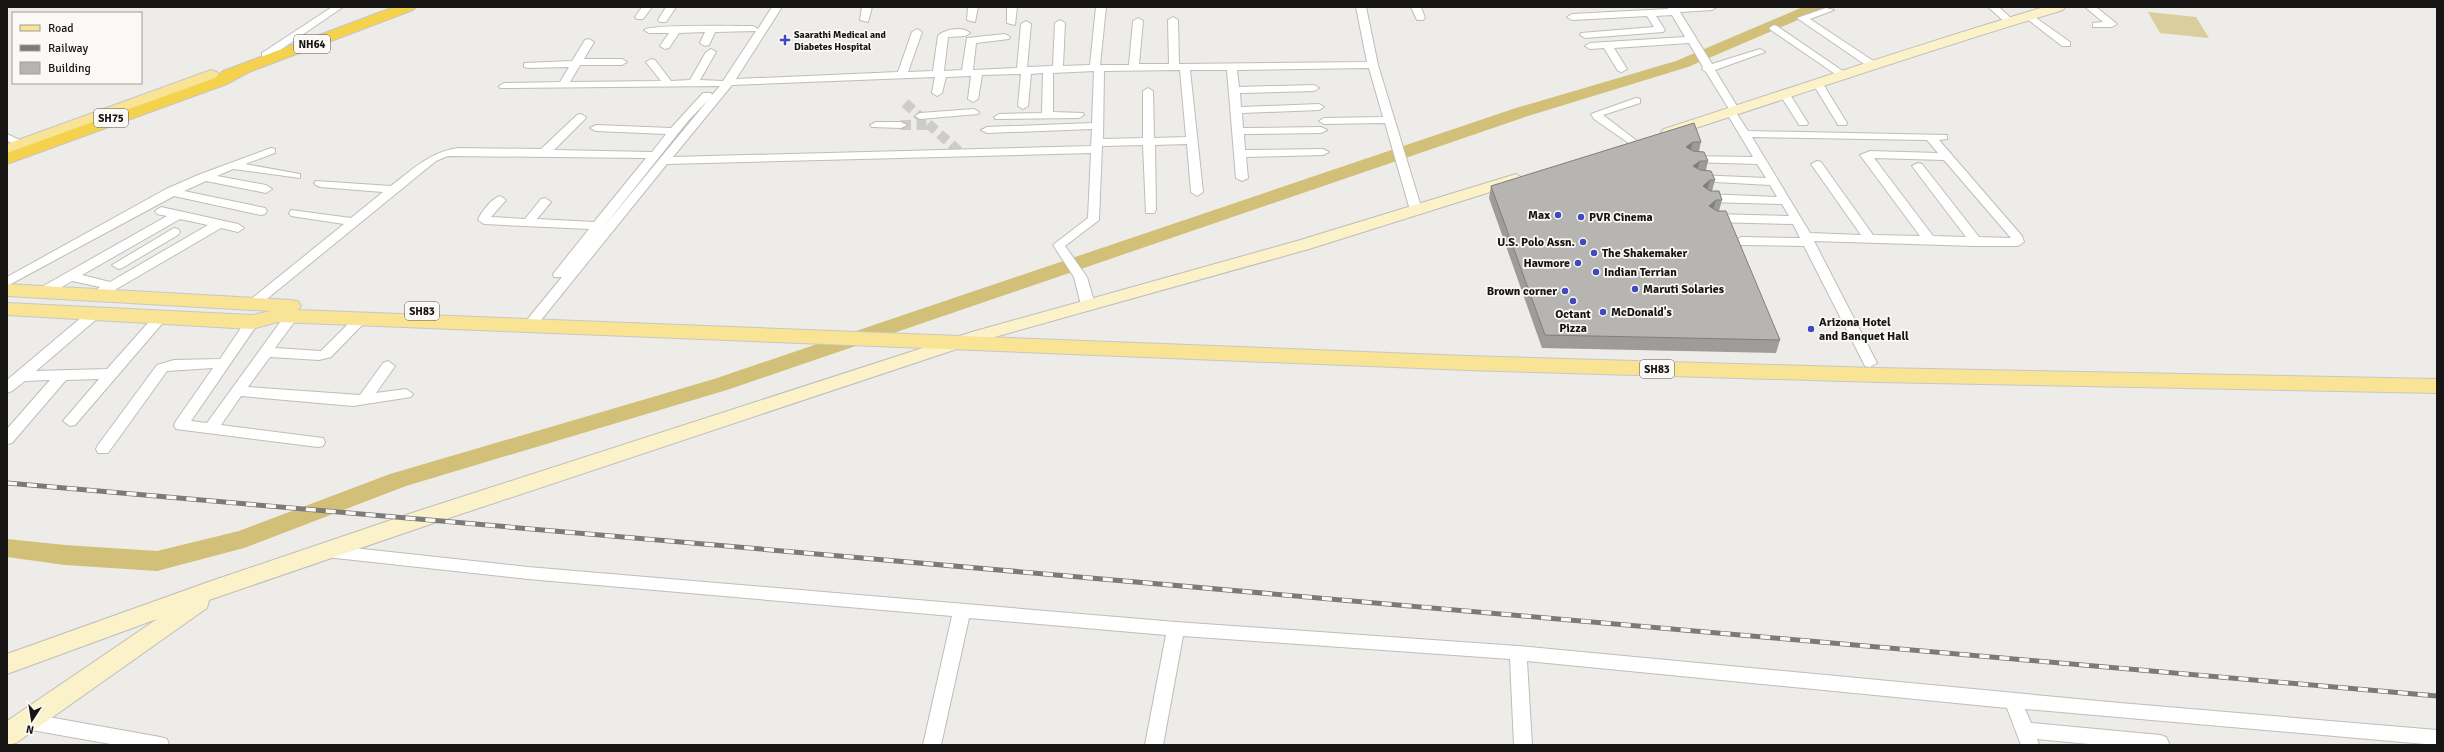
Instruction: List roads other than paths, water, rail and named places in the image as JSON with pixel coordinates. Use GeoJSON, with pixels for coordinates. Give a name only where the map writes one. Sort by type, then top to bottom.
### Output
{"type":"FeatureCollection","features":[{"type":"Feature","properties":{"kind":"highway","name":"NH64"},"geometry":{"type":"LineString","coordinates":[[238,68],[266,55],[396,7]]}},
{"type":"Feature","properties":{"kind":"highway","name":"NH64"},"geometry":{"type":"LineString","coordinates":[[213,77],[408,7]]}},
{"type":"Feature","properties":{"kind":"highway"},"geometry":{"type":"LineString","coordinates":[[9,143],[205,74],[238,68]]}},
{"type":"Feature","properties":{"kind":"highway"},"geometry":{"type":"LineString","coordinates":[[7,160],[221,81],[238,68]]}},
{"type":"Feature","properties":{"kind":"main road","name":"SH75"},"geometry":{"type":"LineString","coordinates":[[9,143],[213,77]]}},
{"type":"Feature","properties":{"kind":"main road","name":"SH75"},"geometry":{"type":"LineString","coordinates":[[7,156],[213,77]]}},
{"type":"Feature","properties":{"kind":"main road","name":"SH83"},"geometry":{"type":"LineString","coordinates":[[7,290],[43,292],[284,317],[360,320],[527,322]]}},
{"type":"Feature","properties":{"kind":"main road","name":"SH83"},"geometry":{"type":"LineString","coordinates":[[7,309],[100,298],[160,318],[252,313],[836,334],[957,342],[1646,362],[1870,363],[2437,377]]}},
{"type":"Feature","properties":{"kind":"main road"},"geometry":{"type":"LineString","coordinates":[[7,301],[203,308],[284,317]]}},
{"type":"Feature","properties":{"kind":"main road","name":"SH83"},"geometry":{"type":"LineString","coordinates":[[883,336],[978,336],[1646,362],[1877,375],[2437,386]]}},
{"type":"Feature","properties":{"kind":"street"},"geometry":{"type":"LineString","coordinates":[[266,55],[338,7]]}},
{"type":"Feature","properties":{"kind":"street"},"geometry":{"type":"LineString","coordinates":[[640,17],[647,7]]}},
{"type":"Feature","properties":{"kind":"street"},"geometry":{"type":"LineString","coordinates":[[663,20],[671,7]]}},
{"type":"Feature","properties":{"kind":"street"},"geometry":{"type":"LineString","coordinates":[[527,322],[597,226],[659,158],[674,131],[723,82],[752,29],[766,7]]}},
{"type":"Feature","properties":{"kind":"street"},"geometry":{"type":"LineString","coordinates":[[527,322],[659,158],[723,82],[776,7]]}},
{"type":"Feature","properties":{"kind":"street"},"geometry":{"type":"LineString","coordinates":[[865,20],[867,7]]}},
{"type":"Feature","properties":{"kind":"street"},"geometry":{"type":"LineString","coordinates":[[972,20],[973,7]]}},
{"type":"Feature","properties":{"kind":"street"},"geometry":{"type":"LineString","coordinates":[[1012,7],[1012,23]]}},
{"type":"Feature","properties":{"kind":"street"},"geometry":{"type":"LineString","coordinates":[[1088,305],[1084,284],[1075,267],[1060,250],[1059,245],[1087,225],[1096,214],[1097,68],[1101,7]]}},
{"type":"Feature","properties":{"kind":"street"},"geometry":{"type":"LineString","coordinates":[[1361,7],[1373,65],[1416,210]]}},
{"type":"Feature","properties":{"kind":"street"},"geometry":{"type":"LineString","coordinates":[[1416,7],[1420,18]]}},
{"type":"Feature","properties":{"kind":"street"},"geometry":{"type":"LineString","coordinates":[[1572,17],[1650,13],[1673,9],[1712,7]]}},
{"type":"Feature","properties":{"kind":"street"},"geometry":{"type":"LineString","coordinates":[[1993,7],[2010,22]]}},
{"type":"Feature","properties":{"kind":"street"},"geometry":{"type":"LineString","coordinates":[[1614,149],[1845,76],[1927,46],[2058,7]]}},
{"type":"Feature","properties":{"kind":"street"},"geometry":{"type":"LineString","coordinates":[[2090,7],[2112,24],[2096,25]]}},
{"type":"Feature","properties":{"kind":"street"},"geometry":{"type":"LineString","coordinates":[[1673,9],[1693,39],[1701,58],[1733,112],[1744,134],[1797,220],[1870,363]]}},
{"type":"Feature","properties":{"kind":"street"},"geometry":{"type":"LineString","coordinates":[[1829,10],[1802,18],[1874,66]]}},
{"type":"Feature","properties":{"kind":"street"},"geometry":{"type":"LineString","coordinates":[[1585,35],[1660,30],[1650,13]]}},
{"type":"Feature","properties":{"kind":"street"},"geometry":{"type":"LineString","coordinates":[[2029,16],[2066,44]]}},
{"type":"Feature","properties":{"kind":"street"},"geometry":{"type":"LineString","coordinates":[[1173,20],[1179,67],[1192,140],[1197,192]]}},
{"type":"Feature","properties":{"kind":"street"},"geometry":{"type":"LineString","coordinates":[[1134,67],[1138,21]]}},
{"type":"Feature","properties":{"kind":"street"},"geometry":{"type":"LineString","coordinates":[[1047,116],[1060,23]]}},
{"type":"Feature","properties":{"kind":"street"},"geometry":{"type":"LineString","coordinates":[[1023,106],[1026,24]]}},
{"type":"Feature","properties":{"kind":"street"},"geometry":{"type":"LineString","coordinates":[[1774,28],[1845,76]]}},
{"type":"Feature","properties":{"kind":"street"},"geometry":{"type":"LineString","coordinates":[[665,46],[676,29]]}},
{"type":"Feature","properties":{"kind":"street"},"geometry":{"type":"LineString","coordinates":[[705,43],[712,29]]}},
{"type":"Feature","properties":{"kind":"street"},"geometry":{"type":"LineString","coordinates":[[649,30],[752,29]]}},
{"type":"Feature","properties":{"kind":"street"},"geometry":{"type":"LineString","coordinates":[[902,76],[917,32]]}},
{"type":"Feature","properties":{"kind":"street"},"geometry":{"type":"LineString","coordinates":[[937,93],[943,36],[947,33],[965,33]]}},
{"type":"Feature","properties":{"kind":"street"},"geometry":{"type":"LineString","coordinates":[[973,99],[971,40],[1005,37]]}},
{"type":"Feature","properties":{"kind":"street"},"geometry":{"type":"LineString","coordinates":[[1590,46],[1685,41],[1693,39]]}},
{"type":"Feature","properties":{"kind":"street"},"geometry":{"type":"LineString","coordinates":[[563,85],[589,42]]}},
{"type":"Feature","properties":{"kind":"street"},"geometry":{"type":"LineString","coordinates":[[1607,45],[1622,68]]}},
{"type":"Feature","properties":{"kind":"street"},"geometry":{"type":"LineString","coordinates":[[694,82],[711,52]]}},
{"type":"Feature","properties":{"kind":"street"},"geometry":{"type":"LineString","coordinates":[[1707,69],[1760,52]]}},
{"type":"Feature","properties":{"kind":"street"},"geometry":{"type":"LineString","coordinates":[[528,65],[622,62]]}},
{"type":"Feature","properties":{"kind":"street"},"geometry":{"type":"LineString","coordinates":[[652,62],[668,83]]}},
{"type":"Feature","properties":{"kind":"street"},"geometry":{"type":"LineString","coordinates":[[504,86],[723,82],[1134,67],[1373,65]]}},
{"type":"Feature","properties":{"kind":"street"},"geometry":{"type":"LineString","coordinates":[[1232,66],[1242,178]]}},
{"type":"Feature","properties":{"kind":"street"},"geometry":{"type":"LineString","coordinates":[[1818,84],[1842,123]]}},
{"type":"Feature","properties":{"kind":"street"},"geometry":{"type":"LineString","coordinates":[[1234,90],[1314,88]]}},
{"type":"Feature","properties":{"kind":"street"},"geometry":{"type":"LineString","coordinates":[[1148,91],[1150,210]]}},
{"type":"Feature","properties":{"kind":"street"},"geometry":{"type":"LineString","coordinates":[[1785,95],[1803,123]]}},
{"type":"Feature","properties":{"kind":"street"},"geometry":{"type":"LineString","coordinates":[[1636,101],[1596,114],[1598,118],[1645,139]]}},
{"type":"Feature","properties":{"kind":"street"},"geometry":{"type":"LineString","coordinates":[[1236,110],[1319,107]]}},
{"type":"Feature","properties":{"kind":"street"},"geometry":{"type":"LineString","coordinates":[[920,116],[974,112]]}},
{"type":"Feature","properties":{"kind":"street"},"geometry":{"type":"LineString","coordinates":[[999,117],[1079,115]]}},
{"type":"Feature","properties":{"kind":"street"},"geometry":{"type":"LineString","coordinates":[[544,153],[581,117]]}},
{"type":"Feature","properties":{"kind":"street"},"geometry":{"type":"LineString","coordinates":[[1238,131],[1389,120]]}},
{"type":"Feature","properties":{"kind":"street"},"geometry":{"type":"LineString","coordinates":[[876,125],[901,125]]}},
{"type":"Feature","properties":{"kind":"street"},"geometry":{"type":"LineString","coordinates":[[987,130],[1097,126]]}},
{"type":"Feature","properties":{"kind":"street"},"geometry":{"type":"LineString","coordinates":[[596,128],[674,131]]}},
{"type":"Feature","properties":{"kind":"street"},"geometry":{"type":"LineString","coordinates":[[1744,134],[1943,137]]}},
{"type":"Feature","properties":{"kind":"street"},"geometry":{"type":"LineString","coordinates":[[1741,241],[1870,239],[2015,243],[2019,241],[1930,137]]}},
{"type":"Feature","properties":{"kind":"street"},"geometry":{"type":"LineString","coordinates":[[318,442],[181,425],[224,364],[252,313],[354,222],[432,160],[445,153],[458,151],[544,153],[659,158],[1097,146],[1192,140]]}},
{"type":"Feature","properties":{"kind":"street"},"geometry":{"type":"LineString","coordinates":[[7,282],[170,192],[230,165],[271,151]]}},
{"type":"Feature","properties":{"kind":"street"},"geometry":{"type":"LineString","coordinates":[[1240,154],[1323,152]]}},
{"type":"Feature","properties":{"kind":"street"},"geometry":{"type":"LineString","coordinates":[[1930,241],[1866,156],[1870,154],[1946,157]]}},
{"type":"Feature","properties":{"kind":"street"},"geometry":{"type":"LineString","coordinates":[[1690,159],[1761,161]]}},
{"type":"Feature","properties":{"kind":"street"},"geometry":{"type":"LineString","coordinates":[[1817,164],[1870,239]]}},
{"type":"Feature","properties":{"kind":"street"},"geometry":{"type":"LineString","coordinates":[[230,165],[296,176]]}},
{"type":"Feature","properties":{"kind":"street"},"geometry":{"type":"LineString","coordinates":[[1918,166],[1976,242]]}},
{"type":"Feature","properties":{"kind":"street"},"geometry":{"type":"LineString","coordinates":[[7,664],[222,586],[957,342],[1303,244],[1530,174]]}},
{"type":"Feature","properties":{"kind":"street"},"geometry":{"type":"LineString","coordinates":[[202,177],[266,189]]}},
{"type":"Feature","properties":{"kind":"street"},"geometry":{"type":"LineString","coordinates":[[1697,178],[1773,182]]}},
{"type":"Feature","properties":{"kind":"street"},"geometry":{"type":"LineString","coordinates":[[320,183],[394,190]]}},
{"type":"Feature","properties":{"kind":"street"},"geometry":{"type":"LineString","coordinates":[[170,192],[261,211]]}},
{"type":"Feature","properties":{"kind":"street"},"geometry":{"type":"LineString","coordinates":[[1707,198],[1785,201]]}},
{"type":"Feature","properties":{"kind":"street"},"geometry":{"type":"LineString","coordinates":[[500,200],[486,215],[484,220],[597,226]]}},
{"type":"Feature","properties":{"kind":"street"},"geometry":{"type":"LineString","coordinates":[[528,223],[546,202]]}},
{"type":"Feature","properties":{"kind":"street"},"geometry":{"type":"LineString","coordinates":[[199,219],[224,204]]}},
{"type":"Feature","properties":{"kind":"street"},"geometry":{"type":"LineString","coordinates":[[161,211],[238,228]]}},
{"type":"Feature","properties":{"kind":"street"},"geometry":{"type":"LineString","coordinates":[[295,213],[354,222]]}},
{"type":"Feature","properties":{"kind":"street"},"geometry":{"type":"LineString","coordinates":[[43,292],[178,214]]}},
{"type":"Feature","properties":{"kind":"street"},"geometry":{"type":"LineString","coordinates":[[1713,218],[1797,220]]}},
{"type":"Feature","properties":{"kind":"street"},"geometry":{"type":"LineString","coordinates":[[7,388],[100,298],[219,224]]}},
{"type":"Feature","properties":{"kind":"street"},"geometry":{"type":"LineString","coordinates":[[152,229],[199,236]]}},
{"type":"Feature","properties":{"kind":"street"},"geometry":{"type":"LineString","coordinates":[[118,264],[174,232]]}},
{"type":"Feature","properties":{"kind":"street"},"geometry":{"type":"LineString","coordinates":[[69,276],[100,298]]}},
{"type":"Feature","properties":{"kind":"street"},"geometry":{"type":"LineString","coordinates":[[211,428],[266,352],[284,317]]}},
{"type":"Feature","properties":{"kind":"street"},"geometry":{"type":"LineString","coordinates":[[70,421],[160,318]]}},
{"type":"Feature","properties":{"kind":"street"},"geometry":{"type":"LineString","coordinates":[[266,352],[319,356],[326,354],[360,320]]}},
{"type":"Feature","properties":{"kind":"street"},"geometry":{"type":"LineString","coordinates":[[103,449],[162,368],[174,365],[224,364]]}},
{"type":"Feature","properties":{"kind":"street"},"geometry":{"type":"LineString","coordinates":[[364,400],[388,366]]}},
{"type":"Feature","properties":{"kind":"street"},"geometry":{"type":"LineString","coordinates":[[21,376],[110,374]]}},
{"type":"Feature","properties":{"kind":"street"},"geometry":{"type":"LineString","coordinates":[[7,439],[62,375]]}},
{"type":"Feature","properties":{"kind":"street"},"geometry":{"type":"LineString","coordinates":[[238,392],[364,400],[406,394]]}},
{"type":"Feature","properties":{"kind":"street"},"geometry":{"type":"LineString","coordinates":[[326,552],[528,573],[962,611],[1176,629],[1518,653],[2416,740],[2437,738]]}},
{"type":"Feature","properties":{"kind":"street"},"geometry":{"type":"LineString","coordinates":[[7,735],[222,586]]}},
{"type":"Feature","properties":{"kind":"street"},"geometry":{"type":"LineString","coordinates":[[932,745],[962,611]]}},
{"type":"Feature","properties":{"kind":"street"},"geometry":{"type":"LineString","coordinates":[[1154,745],[1176,629]]}},
{"type":"Feature","properties":{"kind":"street"},"geometry":{"type":"LineString","coordinates":[[1518,653],[1523,745]]}},
{"type":"Feature","properties":{"kind":"street"},"geometry":{"type":"LineString","coordinates":[[2013,700],[2027,738],[2160,744]]}},
{"type":"Feature","properties":{"kind":"street"},"geometry":{"type":"LineString","coordinates":[[26,721],[160,745]]}},
{"type":"Feature","properties":{"kind":"waterway"},"geometry":{"type":"LineString","coordinates":[[7,548],[65,555],[157,561],[244,539],[398,480],[722,384],[1522,112],[1682,64],[1816,7]]}},
{"type":"Feature","properties":{"kind":"tunnel"},"geometry":{"type":"LineString","coordinates":[[905,103],[930,125]]}},
{"type":"Feature","properties":{"kind":"tunnel"},"geometry":{"type":"LineString","coordinates":[[901,125],[930,125]]}},
{"type":"Feature","properties":{"kind":"tunnel"},"geometry":{"type":"LineString","coordinates":[[930,125],[962,154]]}},
{"type":"Feature","properties":{"kind":"railway"},"geometry":{"type":"LineString","coordinates":[[7,483],[2437,696]]}},
{"type":"Feature","properties":{"kind":"place","name":"Saarathi Medical and Diabetes Hospital"},"geometry":{"type":"Point","coordinates":[785,40]}},
{"type":"Feature","properties":{"kind":"place","name":"Max"},"geometry":{"type":"Point","coordinates":[1558,215]}},
{"type":"Feature","properties":{"kind":"place","name":"PVR Cinema"},"geometry":{"type":"Point","coordinates":[1581,217]}},
{"type":"Feature","properties":{"kind":"place","name":"U.S. Polo Assn."},"geometry":{"type":"Point","coordinates":[1583,242]}},
{"type":"Feature","properties":{"kind":"place","name":"The Shakemaker"},"geometry":{"type":"Point","coordinates":[1594,253]}},
{"type":"Feature","properties":{"kind":"place","name":"Havmore"},"geometry":{"type":"Point","coordinates":[1578,263]}},
{"type":"Feature","properties":{"kind":"place","name":"Indian Terrian"},"geometry":{"type":"Point","coordinates":[1596,272]}},
{"type":"Feature","properties":{"kind":"place","name":"Maruti Solaries"},"geometry":{"type":"Point","coordinates":[1635,289]}},
{"type":"Feature","properties":{"kind":"place","name":"Brown corner"},"geometry":{"type":"Point","coordinates":[1565,291]}},
{"type":"Feature","properties":{"kind":"place","name":"Octant Pizza"},"geometry":{"type":"Point","coordinates":[1573,301]}},
{"type":"Feature","properties":{"kind":"place","name":"McDonald's"},"geometry":{"type":"Point","coordinates":[1603,312]}},
{"type":"Feature","properties":{"kind":"place","name":"Arizona Hotel and Banquet Hall"},"geometry":{"type":"Point","coordinates":[1811,329]}}]}
